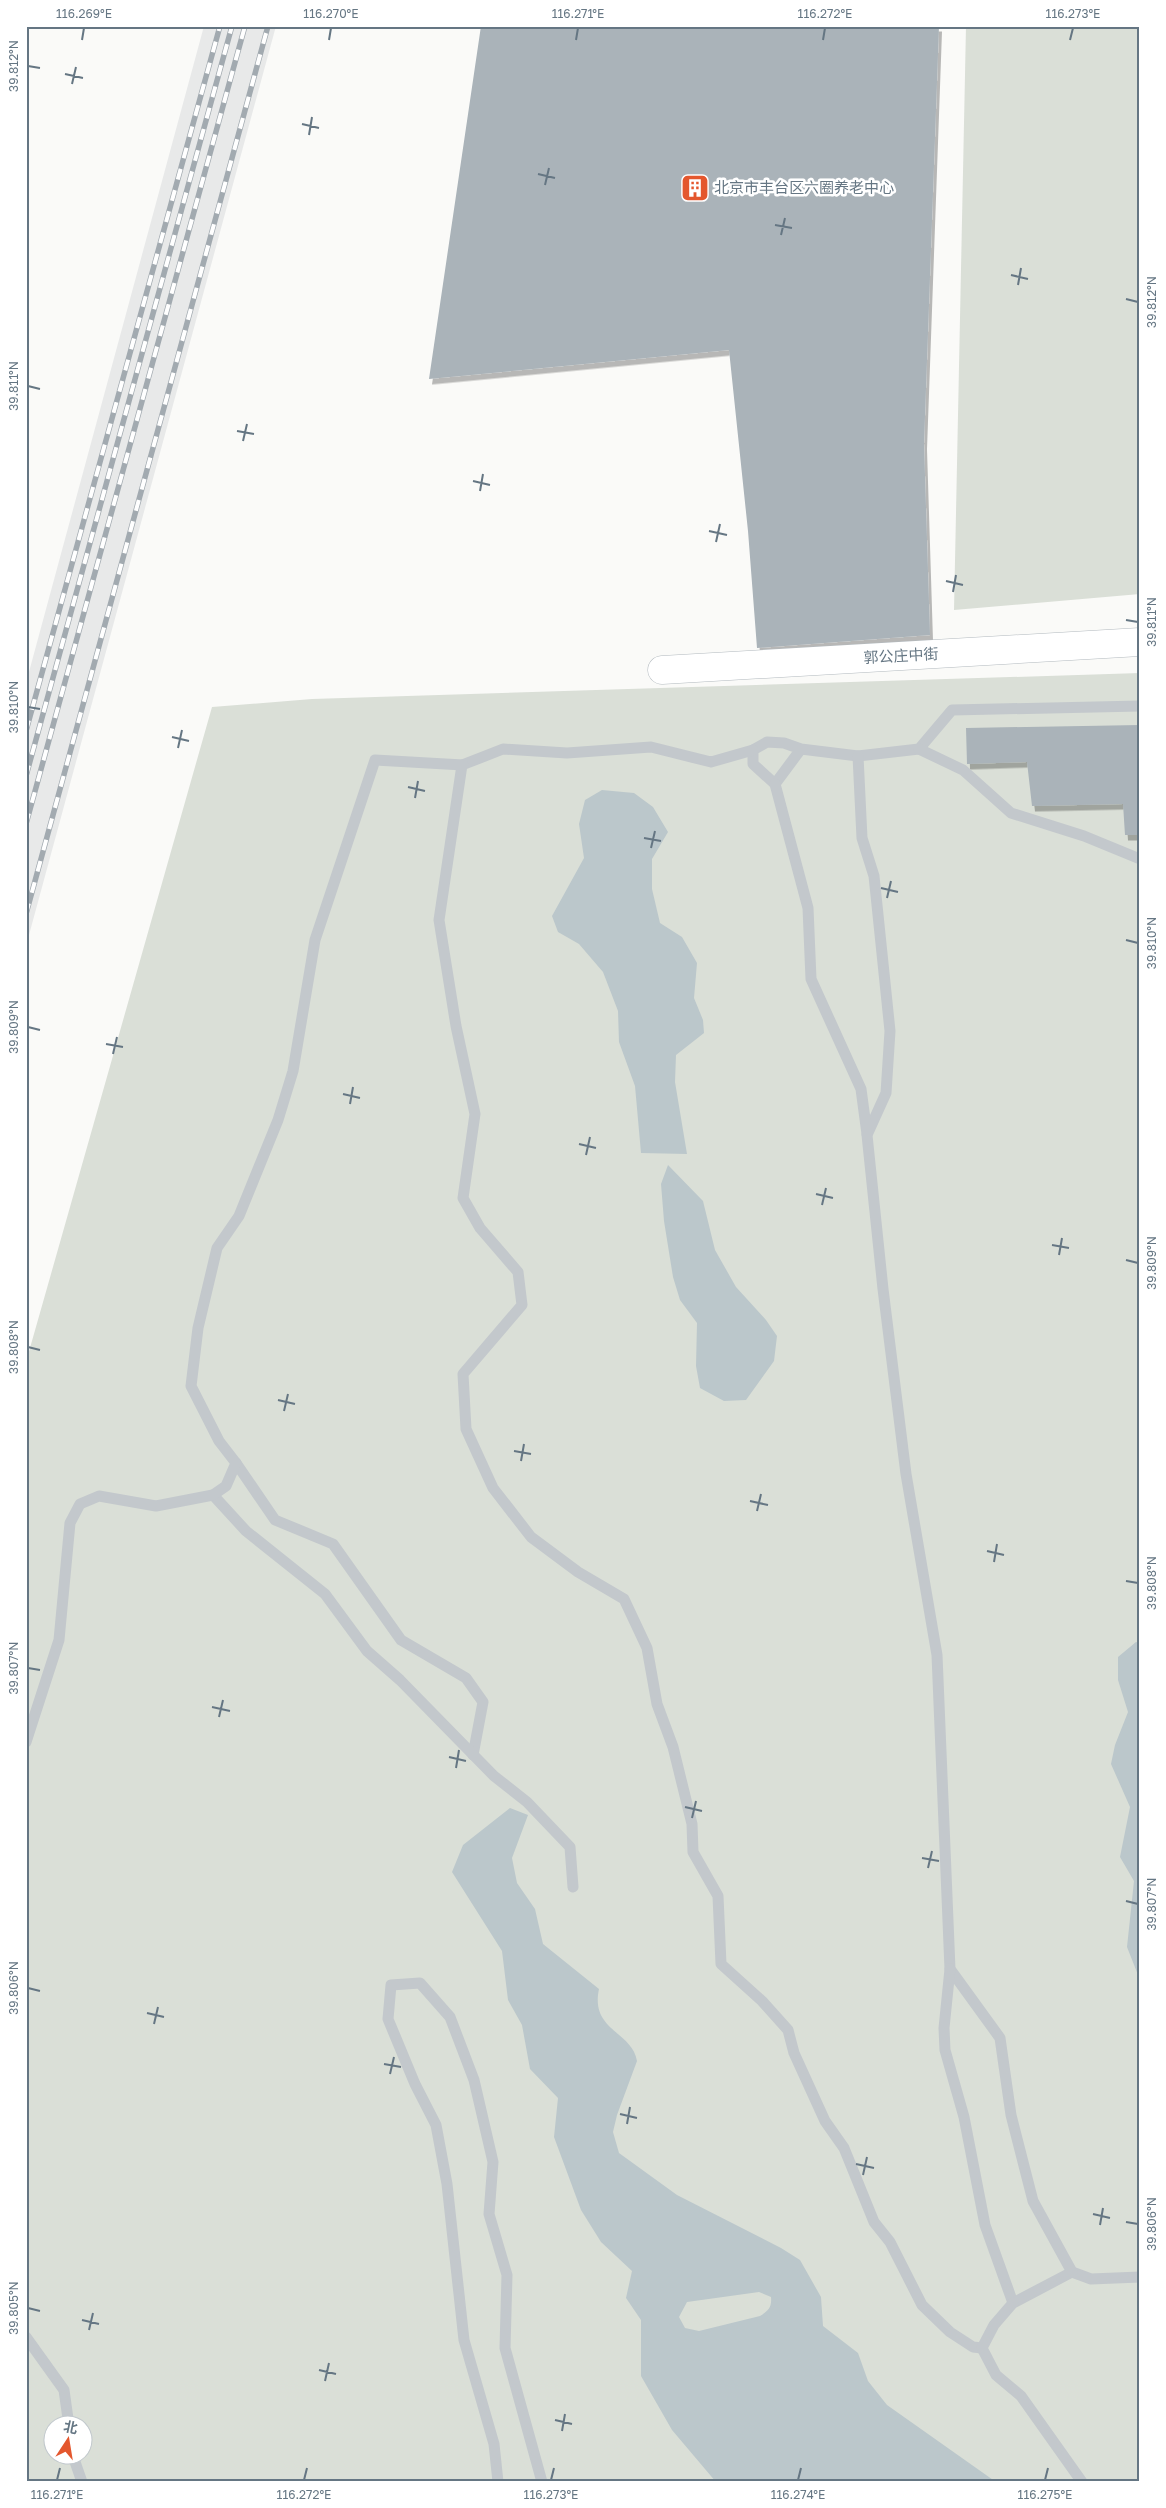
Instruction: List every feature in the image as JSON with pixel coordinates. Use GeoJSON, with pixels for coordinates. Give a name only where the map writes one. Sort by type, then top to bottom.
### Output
{"type":"FeatureCollection","features":[{"type":"Feature","properties":{"kind":"street","name":"郭公庄中街"},"geometry":{"type":"LineString","coordinates":[[662,670],[1140,642]]}},
{"type":"Feature","properties":{"kind":"lane"},"geometry":{"type":"LineString","coordinates":[[919,749],[952,710],[1140,706]]}},
{"type":"Feature","properties":{"kind":"lane"},"geometry":{"type":"LineString","coordinates":[[473,1755],[483,1702],[466,1678],[401,1640],[333,1544],[274,1520],[220,1441],[191,1386],[198,1328],[217,1248],[239,1216],[278,1120],[293,1071],[315,940],[355,825],[375,760],[463,765],[503,749],[567,753],[651,747],[711,762],[753,750],[767,742],[784,743],[801,749],[858,756],[919,749],[963,770],[1011,813],[1084,836],[1140,858]]}},
{"type":"Feature","properties":{"kind":"lane"},"geometry":{"type":"LineString","coordinates":[[775,784],[801,749]]}},
{"type":"Feature","properties":{"kind":"lane"},"geometry":{"type":"LineString","coordinates":[[753,750],[753,764],[775,784],[808,908],[811,979],[861,1089],[882,1289],[906,1474],[937,1655],[950,1969],[944,2028],[945,2050],[964,2117],[984,2225],[1013,2304]]}},
{"type":"Feature","properties":{"kind":"lane"},"geometry":{"type":"LineString","coordinates":[[858,756],[862,838],[874,876],[890,1031],[886,1093],[867,1135]]}},
{"type":"Feature","properties":{"kind":"lane"},"geometry":{"type":"LineString","coordinates":[[463,765],[438,920],[456,1026],[475,1114],[462,1198],[480,1228],[518,1272],[522,1305],[463,1374],[466,1429],[493,1488],[532,1537],[578,1572],[624,1599],[648,1648],[657,1704],[673,1747],[692,1824],[693,1852],[718,1896],[720,1964],[762,2001],[788,2030],[798,2061],[825,2121],[844,2148],[874,2222],[890,2242],[922,2305],[950,2332],[972,2347],[982,2348]]}},
{"type":"Feature","properties":{"kind":"lane"},"geometry":{"type":"LineString","coordinates":[[26,1742],[59,1640],[70,1522],[80,1504],[99,1496],[156,1506],[213,1495],[226,1486],[236,1463]]}},
{"type":"Feature","properties":{"kind":"lane"},"geometry":{"type":"LineString","coordinates":[[213,1495],[246,1531],[325,1594],[367,1651],[494,1776],[527,1802],[570,1847],[573,1887]]}},
{"type":"Feature","properties":{"kind":"lane"},"geometry":{"type":"LineString","coordinates":[[950,1969],[1000,2038],[1011,2115],[1032,2201],[1072,2272],[1091,2279],[1140,2278]]}},
{"type":"Feature","properties":{"kind":"lane"},"geometry":{"type":"LineString","coordinates":[[498,2482],[494,2444],[464,2340],[448,2184],[436,2125],[415,2084],[388,2019],[390,1985],[420,1983],[450,2017],[474,2080],[493,2162],[489,2214],[507,2275],[505,2348],[542,2482]]}},
{"type":"Feature","properties":{"kind":"lane"},"geometry":{"type":"LineString","coordinates":[[982,2348],[994,2325],[1013,2304],[1072,2272]]}},
{"type":"Feature","properties":{"kind":"lane"},"geometry":{"type":"LineString","coordinates":[[26,2337],[64,2390],[67,2416]]}},
{"type":"Feature","properties":{"kind":"lane"},"geometry":{"type":"LineString","coordinates":[[982,2348],[996,2375],[1021,2396],[1082,2482]]}},
{"type":"Feature","properties":{"kind":"lane"},"geometry":{"type":"LineString","coordinates":[[76,2466],[82,2482]]}},
{"type":"Feature","properties":{"kind":"shaded area"},"geometry":{"type":"Polygon","coordinates":[[[204,26],[276,26],[26,946],[26,683],[204,26]]]}},
{"type":"Feature","properties":{"kind":"shaded area"},"geometry":{"type":"Polygon","coordinates":[[[966,26],[1140,26],[1140,594],[954,610],[966,26]]]}},
{"type":"Feature","properties":{"kind":"shaded area"},"geometry":{"type":"Polygon","coordinates":[[[1140,673],[1140,2482],[26,2482],[26,1362],[212,707],[312,699],[1140,673]]]}},
{"type":"Feature","properties":{"kind":"shaded area"},"geometry":{"type":"Polygon","coordinates":[[[602,790],[634,793],[653,807],[668,832],[652,859],[652,889],[660,923],[682,937],[697,963],[694,998],[703,1020],[704,1033],[676,1055],[675,1082],[687,1154],[641,1153],[635,1086],[619,1042],[618,1011],[603,972],[579,944],[558,932],[552,916],[584,858],[579,824],[585,800],[602,790]]]}},
{"type":"Feature","properties":{"kind":"shaded area"},"geometry":{"type":"Polygon","coordinates":[[[668,1165],[703,1201],[715,1250],[736,1287],[766,1320],[777,1336],[774,1361],[746,1400],[724,1401],[700,1388],[696,1366],[697,1323],[680,1300],[673,1277],[664,1221],[661,1184],[668,1165]]]}},
{"type":"Feature","properties":{"kind":"shaded area"},"geometry":{"type":"Polygon","coordinates":[[[1136,1642],[1140,1643],[1140,1980],[1127,1947],[1134,1881],[1120,1857],[1130,1807],[1111,1764],[1115,1745],[1128,1712],[1118,1680],[1118,1657],[1136,1642]]]}},
{"type":"Feature","properties":{"kind":"shaded area"},"geometry":{"type":"Polygon","coordinates":[[[510,1808],[528,1815],[512,1858],[517,1883],[535,1909],[543,1944],[599,1989],[598,2003],[600,2014],[613,2030],[628,2043],[634,2051],[637,2061],[617,2115],[613,2132],[619,2153],[677,2195],[781,2248],[800,2260],[821,2297],[823,2326],[858,2353],[868,2381],[887,2405],[996,2482],[716,2482],[672,2430],[641,2376],[641,2320],[626,2298],[632,2271],[601,2242],[581,2210],[554,2137],[558,2098],[530,2069],[522,2025],[508,2000],[502,1951],[452,1872],[463,1845],[510,1808]],[[759,2292],[687,2302],[679,2317],[685,2328],[699,2331],[760,2316],[769,2309],[771,2297],[759,2292]]]}},
{"type":"Feature","properties":{"kind":"building","name":"北京市丰台区六圈养老中心"},"geometry":{"type":"Polygon","coordinates":[[[481,26],[939,26],[924,444],[930,635],[757,648],[748,531],[729,350],[429,379],[481,26]]]}},
{"type":"Feature","properties":{"kind":"building"},"geometry":{"type":"Polygon","coordinates":[[[1140,725],[1140,835],[1125,835],[1123,804],[1032,806],[1027,762],[967,764],[966,728],[1140,725]]]}},
{"type":"Feature","properties":{"kind":"railway"},"geometry":{"type":"LineString","coordinates":[[26,731],[220,26]]}},
{"type":"Feature","properties":{"kind":"railway"},"geometry":{"type":"LineString","coordinates":[[26,776],[232,26]]}},
{"type":"Feature","properties":{"kind":"railway"},"geometry":{"type":"LineString","coordinates":[[26,824],[245,26]]}},
{"type":"Feature","properties":{"kind":"railway"},"geometry":{"type":"LineString","coordinates":[[26,914],[268,26]]}},
{"type":"Feature","properties":{"kind":"place","name":"北京市丰台区六圈养老中心"},"geometry":{"type":"Point","coordinates":[695,188]}}]}
